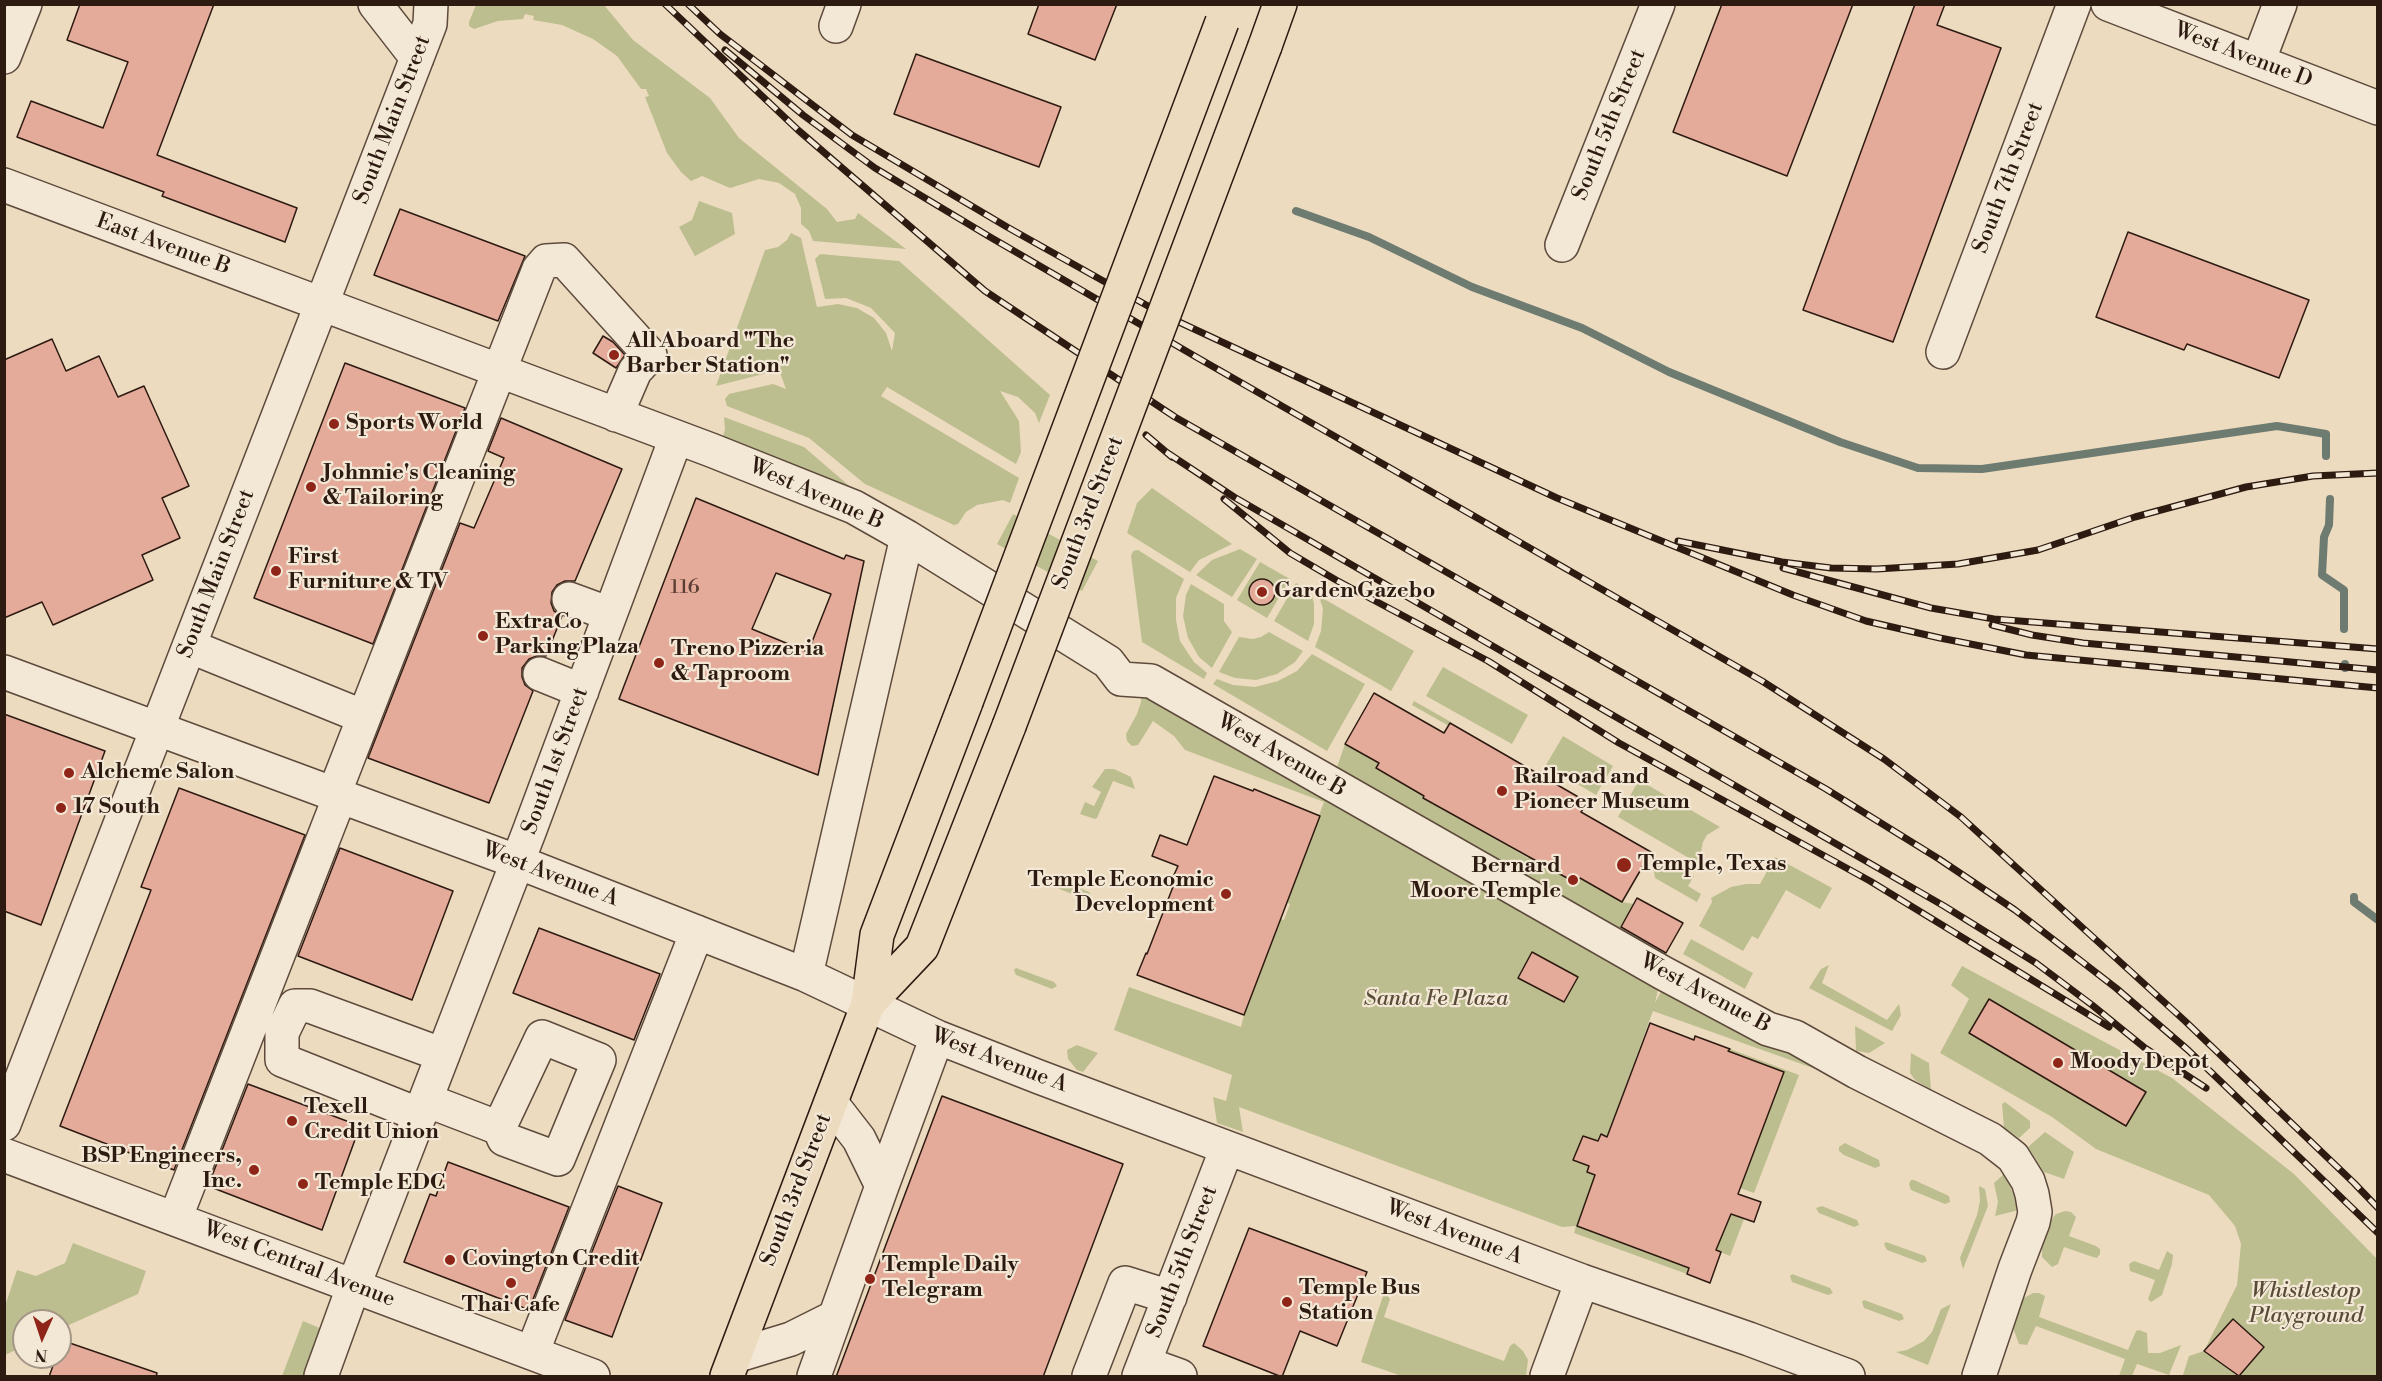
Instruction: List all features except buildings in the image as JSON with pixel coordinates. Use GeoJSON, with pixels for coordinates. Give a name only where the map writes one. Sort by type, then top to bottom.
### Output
{"type":"FeatureCollection","features":[{"type":"Feature","properties":{"kind":"main road","name":"South 3rd Street"},"geometry":{"type":"LineString","coordinates":[[868,1004],[922,947],[1009,726],[1280,4]]}},
{"type":"Feature","properties":{"kind":"main road","name":"South 3rd Street"},"geometry":{"type":"LineString","coordinates":[[731,1366],[868,1004],[877,935],[1225,13]]}},
{"type":"Feature","properties":{"kind":"street"},"geometry":{"type":"LineString","coordinates":[[4,57],[25,4]]}},
{"type":"Feature","properties":{"kind":"street"},"geometry":{"type":"LineString","coordinates":[[375,4],[417,58]]}},
{"type":"Feature","properties":{"kind":"street","name":"South 5th Street"},"geometry":{"type":"LineString","coordinates":[[1562,245],[1658,4]]}},
{"type":"Feature","properties":{"kind":"street","name":"South 7th Street"},"geometry":{"type":"LineString","coordinates":[[1944,352],[2074,4]]}},
{"type":"Feature","properties":{"kind":"street","name":"West Avenue D"},"geometry":{"type":"LineString","coordinates":[[2108,4],[2378,108]]}},
{"type":"Feature","properties":{"kind":"street"},"geometry":{"type":"LineString","coordinates":[[2258,62],[2280,4]]}},
{"type":"Feature","properties":{"kind":"street","name":"South Main Street"},"geometry":{"type":"LineString","coordinates":[[4,1124],[417,58],[438,11]]}},
{"type":"Feature","properties":{"kind":"street","name":"East Avenue B"},"geometry":{"type":"LineString","coordinates":[[4,185],[322,304]]}},
{"type":"Feature","properties":{"kind":"street"},"geometry":{"type":"LineString","coordinates":[[175,1219],[337,795],[364,717],[539,269],[546,261],[564,260],[650,355],[635,371],[616,415]]}},
{"type":"Feature","properties":{"kind":"street","name":"West Avenue B"},"geometry":{"type":"LineString","coordinates":[[322,304],[854,507],[907,537],[1108,662],[1121,679],[1151,681],[1663,973],[1768,1029],[1796,1037],[1857,1072],[2003,1148],[2013,1157],[2028,1181],[2035,1212],[1979,1377]]}},
{"type":"Feature","properties":{"kind":"street","name":"South 1st Street"},"geometry":{"type":"LineString","coordinates":[[321,1377],[354,1285],[518,862],[676,438]]}},
{"type":"Feature","properties":{"kind":"street"},"geometry":{"type":"LineString","coordinates":[[806,975],[907,537]]}},
{"type":"Feature","properties":{"kind":"street"},"geometry":{"type":"LineString","coordinates":[[569,599],[610,615]]}},
{"type":"Feature","properties":{"kind":"street"},"geometry":{"type":"LineString","coordinates":[[189,646],[364,717]]}},
{"type":"Feature","properties":{"kind":"street","name":"West Avenue A"},"geometry":{"type":"LineString","coordinates":[[4,672],[518,862],[806,975],[938,1037],[1227,1148],[1582,1281],[1749,1339],[1848,1377]]}},
{"type":"Feature","properties":{"kind":"street"},"geometry":{"type":"LineString","coordinates":[[540,674],[582,691]]}},
{"type":"Feature","properties":{"kind":"street"},"geometry":{"type":"LineString","coordinates":[[532,1353],[697,932]]}},
{"type":"Feature","properties":{"kind":"street"},"geometry":{"type":"LineString","coordinates":[[443,1054],[309,1006],[294,1006],[282,1034],[282,1060],[423,1108],[498,1128]]}},
{"type":"Feature","properties":{"kind":"street"},"geometry":{"type":"LineString","coordinates":[[814,1377],[938,1037]]}},
{"type":"Feature","properties":{"kind":"street"},"geometry":{"type":"LineString","coordinates":[[831,1103],[859,1139],[882,1186]]}},
{"type":"Feature","properties":{"kind":"street","name":"South 5th Street"},"geometry":{"type":"LineString","coordinates":[[1141,1370],[1227,1148]]}},
{"type":"Feature","properties":{"kind":"street","name":"West Central Avenue"},"geometry":{"type":"LineString","coordinates":[[4,1155],[532,1353],[574,1373]]}},
{"type":"Feature","properties":{"kind":"street"},"geometry":{"type":"LineString","coordinates":[[1547,1377],[1582,1281]]}},
{"type":"Feature","properties":{"kind":"street"},"geometry":{"type":"LineString","coordinates":[[1089,1377],[1125,1283],[1170,1297]]}},
{"type":"Feature","properties":{"kind":"street"},"geometry":{"type":"LineString","coordinates":[[731,1366],[791,1340],[836,1317]]}},
{"type":"Feature","properties":{"kind":"street"},"geometry":{"type":"LineString","coordinates":[[1141,1370],[1180,1377]]}},
{"type":"Feature","properties":{"kind":"green space"},"geometry":{"type":"Polygon","coordinates":[[[476,5],[604,5],[633,40],[710,98],[739,138],[827,209],[837,222],[855,219],[858,213],[906,249],[813,241],[809,231],[801,224],[801,208],[795,194],[779,183],[759,179],[730,188],[702,176],[691,181],[667,153],[645,97],[649,96],[646,89],[641,89],[617,56],[593,39],[562,25],[533,20],[534,16],[525,14],[523,19],[498,21],[474,29],[469,26],[469,22],[476,5]]]}},
{"type":"Feature","properties":{"kind":"green space"},"geometry":{"type":"Polygon","coordinates":[[[699,201],[732,213],[735,234],[695,256],[679,227],[692,220],[699,201]]]}},
{"type":"Feature","properties":{"kind":"green space"},"geometry":{"type":"Polygon","coordinates":[[[791,233],[801,238],[817,307],[838,304],[857,308],[874,318],[886,333],[892,351],[895,333],[871,308],[846,298],[825,299],[815,259],[820,254],[899,261],[1050,395],[1039,423],[1035,413],[1018,397],[1000,391],[1019,421],[1021,452],[1016,464],[887,387],[881,396],[1019,478],[1010,503],[1003,500],[977,505],[966,512],[958,524],[954,525],[865,484],[809,438],[727,406],[725,399],[729,394],[773,384],[786,389],[779,370],[716,386],[765,250],[778,247],[787,240],[791,233]]]}},
{"type":"Feature","properties":{"kind":"green space"},"geometry":{"type":"Polygon","coordinates":[[[724,417],[804,447],[854,490],[722,440],[725,429],[724,417]]]}},
{"type":"Feature","properties":{"kind":"green space"},"geometry":{"type":"Polygon","coordinates":[[[1152,488],[1232,544],[1199,560],[1190,572],[1127,533],[1137,503],[1152,488]]]}},
{"type":"Feature","properties":{"kind":"green space"},"geometry":{"type":"Polygon","coordinates":[[[1013,514],[1098,561],[1082,591],[997,544],[1013,514]]]}},
{"type":"Feature","properties":{"kind":"green space"},"geometry":{"type":"Polygon","coordinates":[[[1240,549],[1257,559],[1232,597],[1196,575],[1212,560],[1240,549]]]}},
{"type":"Feature","properties":{"kind":"green space"},"geometry":{"type":"Polygon","coordinates":[[[1138,550],[1184,579],[1176,598],[1176,620],[1180,641],[1194,662],[1207,673],[1204,679],[1142,642],[1131,556],[1133,551],[1138,550]]]}},
{"type":"Feature","properties":{"kind":"green space"},"geometry":{"type":"Polygon","coordinates":[[[1260,562],[1290,579],[1267,618],[1237,600],[1260,562]]]}},
{"type":"Feature","properties":{"kind":"green space"},"geometry":{"type":"Polygon","coordinates":[[[1296,583],[1310,591],[1314,603],[1314,624],[1308,641],[1274,621],[1296,583]]]}},
{"type":"Feature","properties":{"kind":"green space"},"geometry":{"type":"Polygon","coordinates":[[[1191,584],[1224,604],[1224,621],[1232,632],[1212,668],[1199,657],[1188,638],[1183,616],[1186,595],[1191,584]]]}},
{"type":"Feature","properties":{"kind":"green space"},"geometry":{"type":"Polygon","coordinates":[[[1319,596],[1414,651],[1391,691],[1315,647],[1321,631],[1323,609],[1319,596]]]}},
{"type":"Feature","properties":{"kind":"green space"},"geometry":{"type":"Polygon","coordinates":[[[1269,632],[1303,651],[1295,662],[1277,674],[1256,680],[1235,678],[1219,672],[1239,637],[1253,639],[1269,632]]]}},
{"type":"Feature","properties":{"kind":"green space"},"geometry":{"type":"Polygon","coordinates":[[[1312,654],[1365,684],[1327,751],[1213,684],[1217,679],[1233,685],[1255,687],[1278,681],[1297,671],[1312,654]]]}},
{"type":"Feature","properties":{"kind":"green space"},"geometry":{"type":"Polygon","coordinates":[[[1443,667],[1528,715],[1512,744],[1426,696],[1443,667]]]}},
{"type":"Feature","properties":{"kind":"green space","name":"Santa Fe Plaza"},"geometry":{"type":"Polygon","coordinates":[[[1142,690],[1327,796],[1345,744],[1379,763],[1376,769],[1528,858],[1576,883],[1580,878],[1622,902],[1634,904],[1621,928],[1666,953],[1655,1003],[1663,988],[1824,1072],[1653,1011],[1607,1137],[1600,1135],[1587,1171],[1595,1175],[1577,1226],[1689,1268],[1687,1274],[1574,1233],[1576,1226],[1562,1227],[1239,1107],[1243,1132],[1217,1123],[1213,1097],[1226,1101],[1232,1075],[1114,1030],[1129,987],[1241,1027],[1281,919],[1284,920],[1290,904],[1280,899],[1292,889],[1324,802],[1185,750],[1174,736],[1153,721],[1138,745],[1132,746],[1127,741],[1126,734],[1137,714],[1142,690]]]}},
{"type":"Feature","properties":{"kind":"green space"},"geometry":{"type":"Polygon","coordinates":[[[1414,701],[1451,722],[1449,726],[1412,705],[1414,701]]]}},
{"type":"Feature","properties":{"kind":"green space"},"geometry":{"type":"Polygon","coordinates":[[[1563,736],[1613,766],[1596,795],[1546,765],[1563,736]]]}},
{"type":"Feature","properties":{"kind":"green space"},"geometry":{"type":"Polygon","coordinates":[[[1105,769],[1114,769],[1131,777],[1135,789],[1113,781],[1097,818],[1080,814],[1085,802],[1094,806],[1101,792],[1092,787],[1105,769]]]}},
{"type":"Feature","properties":{"kind":"green space"},"geometry":{"type":"Polygon","coordinates":[[[1639,780],[1720,827],[1707,835],[1703,842],[1701,865],[1618,817],[1639,780]]]}},
{"type":"Feature","properties":{"kind":"green space"},"geometry":{"type":"Polygon","coordinates":[[[1775,857],[1832,888],[1820,909],[1786,890],[1758,939],[1752,936],[1743,951],[1699,926],[1712,902],[1711,898],[1731,887],[1760,884],[1775,857]]]}},
{"type":"Feature","properties":{"kind":"green space"},"geometry":{"type":"Polygon","coordinates":[[[1662,858],[1694,876],[1688,886],[1701,894],[1697,902],[1655,878],[1654,871],[1662,858]]]}},
{"type":"Feature","properties":{"kind":"green space"},"geometry":{"type":"Polygon","coordinates":[[[1055,878],[1089,892],[1092,897],[1087,900],[1052,886],[1049,880],[1055,878]]]}},
{"type":"Feature","properties":{"kind":"green space"},"geometry":{"type":"Polygon","coordinates":[[[1691,939],[1753,973],[1745,989],[1683,954],[1691,939]]]}},
{"type":"Feature","properties":{"kind":"green space"},"geometry":{"type":"Polygon","coordinates":[[[1829,965],[1822,983],[1887,1020],[1899,1004],[1901,1015],[1892,1031],[1809,988],[1821,969],[1829,965]]]}},
{"type":"Feature","properties":{"kind":"green space","name":"Whistlestop Playground"},"geometry":{"type":"Polygon","coordinates":[[[1962,966],[2172,1078],[2294,1174],[2377,1259],[2377,1376],[2183,1375],[2189,1356],[2204,1351],[2237,1285],[2241,1244],[2235,1226],[2209,1195],[2096,1149],[2052,1117],[1940,1053],[1969,999],[1951,985],[1962,966]]]}},
{"type":"Feature","properties":{"kind":"green space"},"geometry":{"type":"Polygon","coordinates":[[[1016,968],[1054,982],[1057,986],[1052,989],[1016,975],[1014,970],[1016,968]]]}},
{"type":"Feature","properties":{"kind":"green space"},"geometry":{"type":"Polygon","coordinates":[[[1855,1026],[1885,1043],[1869,1053],[1856,1051],[1855,1026]]]}},
{"type":"Feature","properties":{"kind":"green space"},"geometry":{"type":"Polygon","coordinates":[[[1077,1045],[1098,1053],[1083,1072],[1077,1070],[1068,1059],[1067,1050],[1077,1045]]]}},
{"type":"Feature","properties":{"kind":"green space"},"geometry":{"type":"Polygon","coordinates":[[[1730,1049],[1799,1075],[1754,1193],[1740,1188],[1730,1049]]]}},
{"type":"Feature","properties":{"kind":"green space"},"geometry":{"type":"Polygon","coordinates":[[[1911,1053],[1929,1063],[1931,1090],[1915,1080],[1910,1073],[1911,1053]]]}},
{"type":"Feature","properties":{"kind":"green space"},"geometry":{"type":"Polygon","coordinates":[[[2005,1102],[2030,1121],[2030,1128],[2019,1138],[2004,1128],[2002,1104],[2005,1102]]]}},
{"type":"Feature","properties":{"kind":"green space"},"geometry":{"type":"Polygon","coordinates":[[[2045,1132],[2074,1152],[2064,1179],[2044,1172],[2028,1147],[2045,1132]]]}},
{"type":"Feature","properties":{"kind":"green space"},"geometry":{"type":"Polygon","coordinates":[[[1845,1143],[1879,1160],[1880,1166],[1875,1168],[1844,1155],[1839,1151],[1839,1147],[1845,1143]]]}},
{"type":"Feature","properties":{"kind":"green space"},"geometry":{"type":"Polygon","coordinates":[[[2005,1173],[2019,1210],[1995,1216],[1998,1202],[1994,1183],[2005,1173]]]}},
{"type":"Feature","properties":{"kind":"green space"},"geometry":{"type":"Polygon","coordinates":[[[1911,1180],[1949,1196],[1950,1202],[1945,1204],[1911,1190],[1909,1184],[1911,1180]]]}},
{"type":"Feature","properties":{"kind":"green space"},"geometry":{"type":"Polygon","coordinates":[[[1979,1186],[1985,1189],[1988,1206],[1963,1269],[1960,1258],[1977,1215],[1980,1201],[1979,1186]]]}},
{"type":"Feature","properties":{"kind":"green space"},"geometry":{"type":"Polygon","coordinates":[[[1822,1206],[1857,1220],[1859,1225],[1854,1227],[1819,1213],[1816,1208],[1822,1206]]]}},
{"type":"Feature","properties":{"kind":"green space"},"geometry":{"type":"Polygon","coordinates":[[[2071,1212],[2076,1217],[2069,1236],[2096,1246],[2100,1249],[2100,1254],[2097,1258],[2064,1247],[2058,1264],[2052,1267],[2042,1257],[2042,1243],[2050,1221],[2056,1214],[2071,1212]]]}},
{"type":"Feature","properties":{"kind":"green space"},"geometry":{"type":"Polygon","coordinates":[[[1731,1214],[1744,1219],[1730,1256],[1713,1249],[1731,1214]]]}},
{"type":"Feature","properties":{"kind":"green space"},"geometry":{"type":"Polygon","coordinates":[[[1886,1242],[1925,1256],[1927,1261],[1922,1263],[1887,1250],[1884,1244],[1886,1242]]]}},
{"type":"Feature","properties":{"kind":"green space"},"geometry":{"type":"Polygon","coordinates":[[[73,1243],[146,1271],[138,1294],[72,1324],[72,1309],[12,1309],[12,1352],[5,1355],[5,1306],[17,1270],[36,1276],[65,1263],[73,1243]]]}},
{"type":"Feature","properties":{"kind":"green space"},"geometry":{"type":"Polygon","coordinates":[[[2167,1251],[2173,1255],[2172,1264],[2162,1295],[2151,1302],[2148,1299],[2155,1280],[2130,1271],[2129,1264],[2134,1261],[2159,1270],[2167,1251]]]}},
{"type":"Feature","properties":{"kind":"green space"},"geometry":{"type":"Polygon","coordinates":[[[1792,1274],[1830,1288],[1833,1293],[1828,1295],[1792,1282],[1790,1276],[1792,1274]]]}},
{"type":"Feature","properties":{"kind":"green space"},"geometry":{"type":"Polygon","coordinates":[[[2033,1293],[2045,1296],[2039,1317],[2128,1350],[2136,1331],[2139,1330],[2147,1333],[2148,1353],[2160,1353],[2181,1345],[2169,1375],[2137,1364],[2132,1376],[2119,1376],[2125,1359],[2036,1326],[2027,1345],[2019,1344],[2013,1328],[2014,1320],[2024,1298],[2033,1293]]]}},
{"type":"Feature","properties":{"kind":"green space"},"geometry":{"type":"Polygon","coordinates":[[[1387,1295],[1390,1299],[1384,1317],[1504,1361],[1510,1346],[1514,1343],[1523,1351],[1528,1360],[1526,1376],[1402,1376],[1361,1362],[1383,1296],[1387,1295]]]}},
{"type":"Feature","properties":{"kind":"green space"},"geometry":{"type":"Polygon","coordinates":[[[1864,1300],[1902,1314],[1904,1319],[1899,1321],[1864,1308],[1862,1302],[1864,1300]]]}},
{"type":"Feature","properties":{"kind":"green space"},"geometry":{"type":"Polygon","coordinates":[[[1951,1304],[1928,1365],[1896,1352],[1907,1350],[1924,1341],[1932,1332],[1941,1309],[1951,1304]]]}},
{"type":"Feature","properties":{"kind":"green space"},"geometry":{"type":"Polygon","coordinates":[[[303,1321],[322,1329],[304,1376],[282,1376],[303,1321]]]}},
{"type":"Feature","properties":{"kind":"waterway"},"geometry":{"type":"LineString","coordinates":[[1296,211],[1369,237],[1472,287],[1582,328],[1669,372],[1840,442],[1918,468],[1982,469],[2277,426],[2326,434],[2326,456]]}},
{"type":"Feature","properties":{"kind":"waterway"},"geometry":{"type":"LineString","coordinates":[[2330,499],[2329,525],[2324,537],[2322,575],[2344,590],[2344,629]]}},
{"type":"Feature","properties":{"kind":"waterway"},"geometry":{"type":"LineString","coordinates":[[2354,897],[2354,902],[2378,920]]}},
{"type":"Feature","properties":{"kind":"railway"},"geometry":{"type":"LineString","coordinates":[[665,4],[798,130],[985,291],[1175,417],[1826,789],[1939,859],[2015,910],[2116,988],[2188,1050],[2378,1233]]}},
{"type":"Feature","properties":{"kind":"railway"},"geometry":{"type":"LineString","coordinates":[[688,4],[720,34],[852,135],[1007,227],[1164,315],[1557,498],[1793,595],[1866,621],[2026,655],[2378,688]]}},
{"type":"Feature","properties":{"kind":"railway"},"geometry":{"type":"LineString","coordinates":[[725,50],[803,115],[875,168],[1198,358],[1762,681],[1884,759],[1961,817],[2185,1021],[2378,1208]]}},
{"type":"Feature","properties":{"kind":"railway"},"geometry":{"type":"LineString","coordinates":[[1146,435],[1172,457]]}},
{"type":"Feature","properties":{"kind":"railway"},"geometry":{"type":"LineString","coordinates":[[1166,452],[1234,497],[1944,906],[2036,963],[2145,1048],[2206,1088]]}},
{"type":"Feature","properties":{"kind":"railway"},"geometry":{"type":"LineString","coordinates":[[1678,541],[1782,562],[1831,568],[1877,569],[1958,564],[2038,550],[2135,517],[2246,487],[2313,476],[2378,473]]}},
{"type":"Feature","properties":{"kind":"railway"},"geometry":{"type":"LineString","coordinates":[[1224,499],[1290,553],[1488,661],[1619,743],[1870,881],[2109,1027]]}},
{"type":"Feature","properties":{"kind":"railway"},"geometry":{"type":"LineString","coordinates":[[1783,568],[1931,608],[1994,619],[2378,649]]}},
{"type":"Feature","properties":{"kind":"railway"},"geometry":{"type":"LineString","coordinates":[[1992,625],[2032,635],[2083,643],[2378,670]]}},
{"type":"Feature","properties":{"kind":"place","name":"All Aboard \"The Barber Station\""},"geometry":{"type":"Point","coordinates":[614,355]}},
{"type":"Feature","properties":{"kind":"place","name":"Sports World"},"geometry":{"type":"Point","coordinates":[334,424]}},
{"type":"Feature","properties":{"kind":"place","name":"Johnnie's Cleaning & Tailoring"},"geometry":{"type":"Point","coordinates":[311,487]}},
{"type":"Feature","properties":{"kind":"place","name":"First Furniture & TV"},"geometry":{"type":"Point","coordinates":[276,571]}},
{"type":"Feature","properties":{"kind":"place","name":"Garden Gazebo"},"geometry":{"type":"Point","coordinates":[1262,592]}},
{"type":"Feature","properties":{"kind":"place","name":"ExtraCo Parking Plaza"},"geometry":{"type":"Point","coordinates":[483,636]}},
{"type":"Feature","properties":{"kind":"place","name":"Treno Pizzeria & Taproom"},"geometry":{"type":"Point","coordinates":[659,663]}},
{"type":"Feature","properties":{"kind":"place","name":"Alcheme Salon"},"geometry":{"type":"Point","coordinates":[69,773]}},
{"type":"Feature","properties":{"kind":"place","name":"Railroad and Pioneer Museum"},"geometry":{"type":"Point","coordinates":[1502,791]}},
{"type":"Feature","properties":{"kind":"place","name":"17 South"},"geometry":{"type":"Point","coordinates":[61,808]}},
{"type":"Feature","properties":{"kind":"place","name":"Temple, Texas"},"geometry":{"type":"Point","coordinates":[1624,865]}},
{"type":"Feature","properties":{"kind":"place","name":"Bernard Moore Temple"},"geometry":{"type":"Point","coordinates":[1573,880]}},
{"type":"Feature","properties":{"kind":"place","name":"Temple Economic Development"},"geometry":{"type":"Point","coordinates":[1226,894]}},
{"type":"Feature","properties":{"kind":"place","name":"Moody Depot"},"geometry":{"type":"Point","coordinates":[2058,1063]}},
{"type":"Feature","properties":{"kind":"place","name":"Texell Credit Union"},"geometry":{"type":"Point","coordinates":[292,1121]}},
{"type":"Feature","properties":{"kind":"place","name":"BSP Engineers, Inc."},"geometry":{"type":"Point","coordinates":[254,1170]}},
{"type":"Feature","properties":{"kind":"place","name":"Temple EDC"},"geometry":{"type":"Point","coordinates":[303,1184]}},
{"type":"Feature","properties":{"kind":"place","name":"Covington Credit"},"geometry":{"type":"Point","coordinates":[450,1260]}},
{"type":"Feature","properties":{"kind":"place","name":"Temple Daily Telegram"},"geometry":{"type":"Point","coordinates":[870,1279]}},
{"type":"Feature","properties":{"kind":"place","name":"Thai Cafe"},"geometry":{"type":"Point","coordinates":[511,1283]}},
{"type":"Feature","properties":{"kind":"place","name":"Temple Bus Station"},"geometry":{"type":"Point","coordinates":[1287,1302]}}]}
